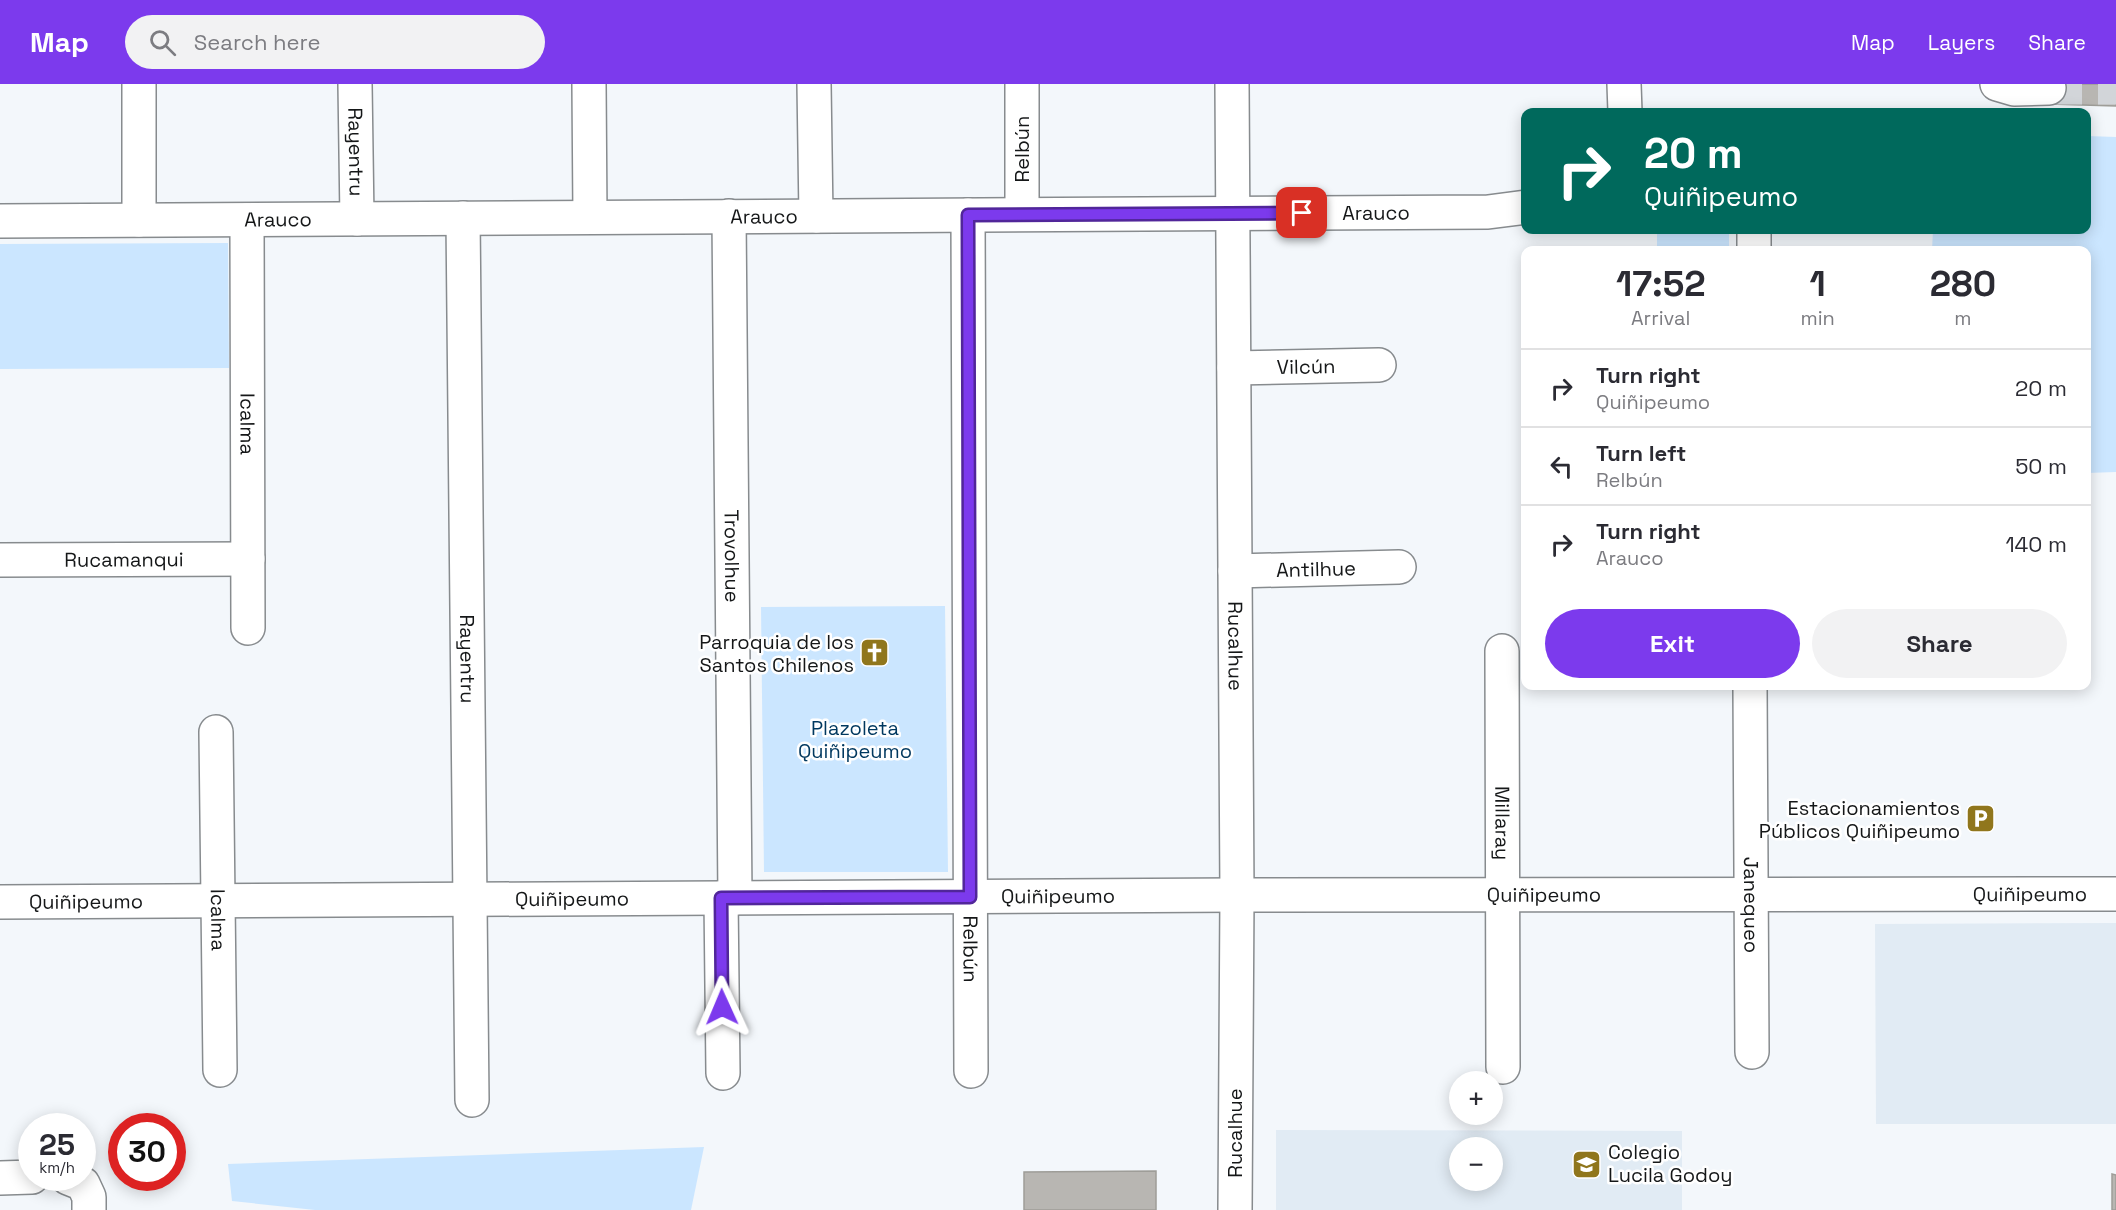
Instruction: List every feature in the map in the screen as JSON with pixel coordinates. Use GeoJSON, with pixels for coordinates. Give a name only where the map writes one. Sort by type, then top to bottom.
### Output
{"type":"FeatureCollection","features":[{"type":"Feature","properties":{"kind":"street"},"geometry":{"type":"LineString","coordinates":[[139,84],[139,220]]}},
{"type":"Feature","properties":{"kind":"street","name":"Rayentru"},"geometry":{"type":"LineString","coordinates":[[355,84],[357,219]]}},
{"type":"Feature","properties":{"kind":"street"},"geometry":{"type":"LineString","coordinates":[[589,84],[590,217]]}},
{"type":"Feature","properties":{"kind":"street"},"geometry":{"type":"LineString","coordinates":[[814,84],[816,216]]}},
{"type":"Feature","properties":{"kind":"street","name":"Relbún"},"geometry":{"type":"LineString","coordinates":[[1022,84],[1022,214]]}},
{"type":"Feature","properties":{"kind":"street","name":"Rucalhue"},"geometry":{"type":"LineString","coordinates":[[1232,84],[1237,895],[1235,1210]]}},
{"type":"Feature","properties":{"kind":"street"},"geometry":{"type":"LineString","coordinates":[[1624,84],[1625,108]]}},
{"type":"Feature","properties":{"kind":"street"},"geometry":{"type":"LineString","coordinates":[[1997,84],[2014,89],[2049,88]]}},
{"type":"Feature","properties":{"kind":"street","name":"Arauco"},"geometry":{"type":"LineString","coordinates":[[0,221],[1488,212],[1521,208]]}},
{"type":"Feature","properties":{"kind":"street","name":"Relbún"},"geometry":{"type":"LineString","coordinates":[[968,215],[971,1071]]}},
{"type":"Feature","properties":{"kind":"street","name":"Trovolhue"},"geometry":{"type":"LineString","coordinates":[[723,1073],[728,898],[729,216]]}},
{"type":"Feature","properties":{"kind":"street","name":"Rayentru"},"geometry":{"type":"LineString","coordinates":[[463,218],[472,1100]]}},
{"type":"Feature","properties":{"kind":"street","name":"Icalma"},"geometry":{"type":"LineString","coordinates":[[247,219],[248,628]]}},
{"type":"Feature","properties":{"kind":"street","name":"Vilcún"},"geometry":{"type":"LineString","coordinates":[[1234,368],[1380,365]]}},
{"type":"Feature","properties":{"kind":"street","name":"Rucamanqui"},"geometry":{"type":"LineString","coordinates":[[0,560],[248,559]]}},
{"type":"Feature","properties":{"kind":"street","name":"Antilhue"},"geometry":{"type":"LineString","coordinates":[[1235,571],[1399,567]]}},
{"type":"Feature","properties":{"kind":"street","name":"Millaray"},"geometry":{"type":"LineString","coordinates":[[1502,651],[1503,1067]]}},
{"type":"Feature","properties":{"kind":"street","name":"Janequeo"},"geometry":{"type":"LineString","coordinates":[[1750,690],[1752,1052]]}},
{"type":"Feature","properties":{"kind":"street","name":"Icalma"},"geometry":{"type":"LineString","coordinates":[[216,732],[220,1070]]}},
{"type":"Feature","properties":{"kind":"street","name":"Quiñipeumo"},"geometry":{"type":"LineString","coordinates":[[0,902],[1237,895],[2116,894]]}},
{"type":"Feature","properties":{"kind":"street"},"geometry":{"type":"LineString","coordinates":[[0,1178],[18,1177]]}},
{"type":"Feature","properties":{"kind":"shaded area"},"geometry":{"type":"Polygon","coordinates":[[[2116,923],[2116,1124],[1876,1124],[1875,924],[2116,923]]]}},
{"type":"Feature","properties":{"kind":"shaded area","name":"Colegio Lucila Godoy"},"geometry":{"type":"Polygon","coordinates":[[[1276,1130],[1682,1131],[1682,1210],[1276,1210],[1276,1130]]]}},
{"type":"Feature","properties":{"kind":"green space"},"geometry":{"type":"Polygon","coordinates":[[[2091,136],[2116,137],[2116,472],[2091,473],[2091,246],[1932,246],[1933,234],[2091,234],[2091,136]]]}},
{"type":"Feature","properties":{"kind":"green space"},"geometry":{"type":"Polygon","coordinates":[[[1657,234],[1729,234],[1729,246],[1657,246],[1657,234]]]}},
{"type":"Feature","properties":{"kind":"green space"},"geometry":{"type":"Polygon","coordinates":[[[228,243],[229,368],[0,369],[0,244],[228,243]]]}},
{"type":"Feature","properties":{"kind":"green space","name":"Plazoleta Quiñipeumo"},"geometry":{"type":"Polygon","coordinates":[[[945,606],[948,872],[764,872],[761,607],[945,606]]]}},
{"type":"Feature","properties":{"kind":"green space"},"geometry":{"type":"Polygon","coordinates":[[[704,1147],[691,1210],[315,1210],[232,1201],[228,1164],[704,1147]]]}},
{"type":"Feature","properties":{"kind":"building"},"geometry":{"type":"Polygon","coordinates":[[[2050,84],[2116,84],[2116,106],[2049,104],[2050,84]]]}},
{"type":"Feature","properties":{"kind":"building"},"geometry":{"type":"Polygon","coordinates":[[[1156,1171],[1156,1210],[1024,1210],[1024,1172],[1156,1171]]]}},
{"type":"Feature","properties":{"kind":"building"},"geometry":{"type":"Polygon","coordinates":[[[2112,1174],[2116,1175],[2116,1210],[2112,1210],[2112,1174]]]}},
{"type":"Feature","properties":{"kind":"tunnel"},"geometry":{"type":"LineString","coordinates":[[2049,88],[2116,88]]}},
{"type":"Feature","properties":{"kind":"place","name":"Parroquia de los Santos Chilenos"},"geometry":{"type":"Point","coordinates":[875,653]}},
{"type":"Feature","properties":{"kind":"place","name":"Estacionamientos Públicos Quiñipeumo"},"geometry":{"type":"Point","coordinates":[1981,819]}},
{"type":"Feature","properties":{"kind":"place","name":"Colegio Lucila Godoy"},"geometry":{"type":"Point","coordinates":[1587,1164]}},
{"type":"Feature","properties":{"kind":"route"},"geometry":{"type":"LineString","coordinates":[[722,1007],[721,898],[970,897],[968,215],[1302,213]]}}]}
